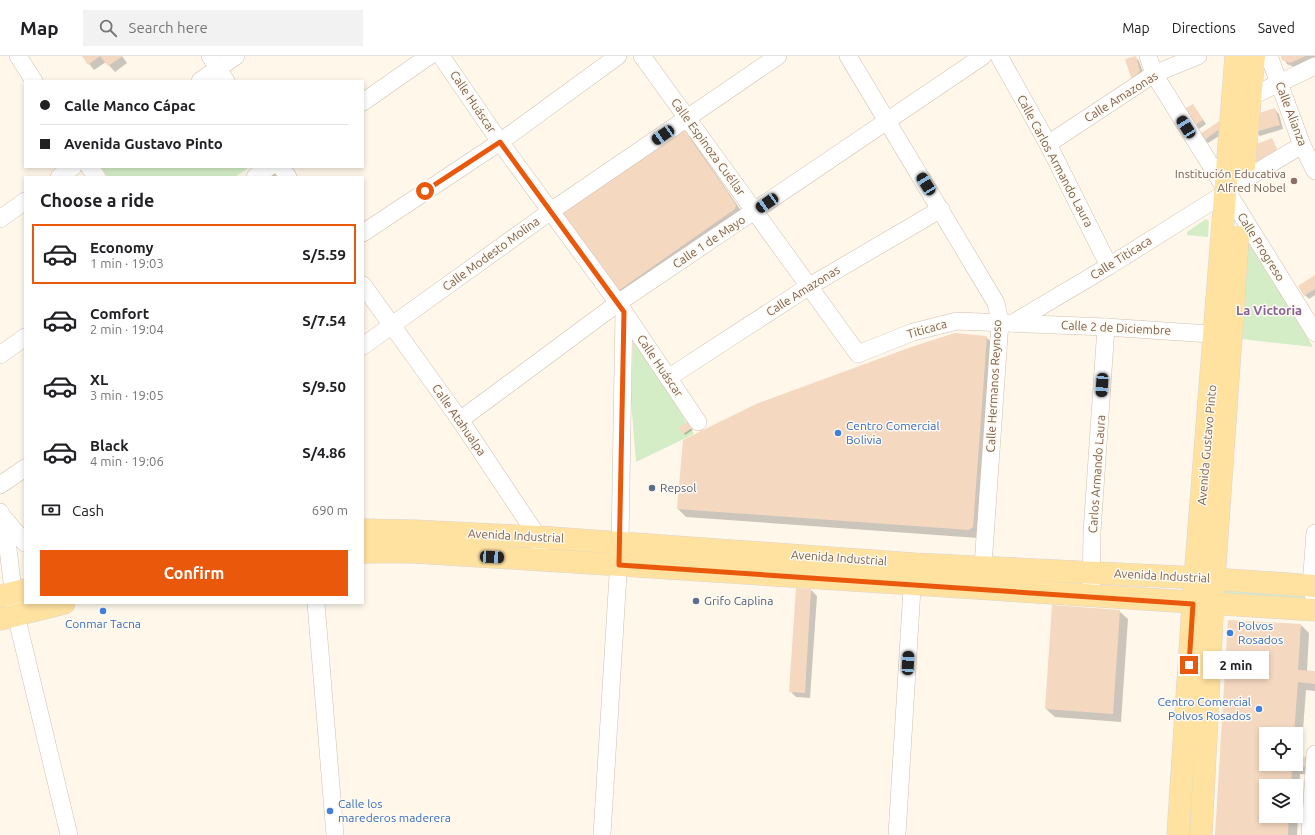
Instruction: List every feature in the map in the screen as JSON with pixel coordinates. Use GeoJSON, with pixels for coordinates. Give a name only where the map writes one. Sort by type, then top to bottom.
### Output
{"type":"FeatureCollection","features":[{"type":"Feature","properties":{"kind":"main road","name":"Avenida Gustavo Pinto"},"geometry":{"type":"LineString","coordinates":[[1178,835],[1203,604],[1224,335],[1235,186],[1236,56]]}},
{"type":"Feature","properties":{"kind":"main road","name":"Avenida Gustavo Pinto"},"geometry":{"type":"LineString","coordinates":[[1224,335],[1240,214],[1235,186],[1250,97],[1254,56]]}},
{"type":"Feature","properties":{"kind":"main road","name":"Avenida Industrial"},"geometry":{"type":"LineString","coordinates":[[364,530],[538,537],[759,552],[912,574],[981,589],[1315,610]]}},
{"type":"Feature","properties":{"kind":"main road"},"geometry":{"type":"LineString","coordinates":[[479,556],[480,534]]}},
{"type":"Feature","properties":{"kind":"main road","name":"Avenida Industrial"},"geometry":{"type":"LineString","coordinates":[[364,552],[393,551],[758,574],[912,574],[983,567],[1205,578],[1314,591]]}},
{"type":"Feature","properties":{"kind":"main road"},"geometry":{"type":"LineString","coordinates":[[758,574],[759,552]]}},
{"type":"Feature","properties":{"kind":"main road"},"geometry":{"type":"LineString","coordinates":[[8,617],[60,604]]}},
{"type":"Feature","properties":{"kind":"main road","name":"Avenida Gustavo Pinto"},"geometry":{"type":"LineString","coordinates":[[1201,835],[1203,604]]}},
{"type":"Feature","properties":{"kind":"street"},"geometry":{"type":"LineString","coordinates":[[18,56],[33,80]]}},
{"type":"Feature","properties":{"kind":"street"},"geometry":{"type":"LineString","coordinates":[[202,80],[236,56]]}},
{"type":"Feature","properties":{"kind":"street"},"geometry":{"type":"LineString","coordinates":[[364,101],[429,56]]}},
{"type":"Feature","properties":{"kind":"street","name":"Calle Huáscar"},"geometry":{"type":"LineString","coordinates":[[441,56],[500,142],[552,211],[621,308],[698,422]]}},
{"type":"Feature","properties":{"kind":"street"},"geometry":{"type":"LineString","coordinates":[[364,232],[500,142],[618,56]]}},
{"type":"Feature","properties":{"kind":"street","name":"Calle Espinoza Cuéllar"},"geometry":{"type":"LineString","coordinates":[[642,56],[858,354]]}},
{"type":"Feature","properties":{"kind":"street","name":"Calle Modesto Molina"},"geometry":{"type":"LineString","coordinates":[[364,345],[552,211],[778,56]]}},
{"type":"Feature","properties":{"kind":"street","name":"Calle Hermanos Reynoso"},"geometry":{"type":"LineString","coordinates":[[848,56],[941,209],[1007,322],[981,589]]}},
{"type":"Feature","properties":{"kind":"street","name":"Calle 1 de Mayo"},"geometry":{"type":"LineString","coordinates":[[460,420],[621,308],[755,211],[983,56]]}},
{"type":"Feature","properties":{"kind":"street","name":"Calle Carlos Armando Laura"},"geometry":{"type":"LineString","coordinates":[[999,56],[1048,144],[1109,266]]}},
{"type":"Feature","properties":{"kind":"street"},"geometry":{"type":"LineString","coordinates":[[1148,56],[1154,74],[1235,186]]}},
{"type":"Feature","properties":{"kind":"street","name":"Calle Amazonas"},"geometry":{"type":"LineString","coordinates":[[1048,144],[1154,74],[1198,56]]}},
{"type":"Feature","properties":{"kind":"street","name":"Calle Alianza"},"geometry":{"type":"LineString","coordinates":[[1269,56],[1302,145],[1315,171]]}},
{"type":"Feature","properties":{"kind":"street"},"geometry":{"type":"LineString","coordinates":[[1250,97],[1279,85],[1315,66]]}},
{"type":"Feature","properties":{"kind":"street","name":"Calle Titicaca"},"geometry":{"type":"LineString","coordinates":[[1007,322],[1109,266],[1302,145]]}},
{"type":"Feature","properties":{"kind":"street"},"geometry":{"type":"LineString","coordinates":[[60,176],[72,168]]}},
{"type":"Feature","properties":{"kind":"street"},"geometry":{"type":"LineString","coordinates":[[90,168],[96,176]]}},
{"type":"Feature","properties":{"kind":"street"},"geometry":{"type":"LineString","coordinates":[[256,176],[268,168]]}},
{"type":"Feature","properties":{"kind":"street"},"geometry":{"type":"LineString","coordinates":[[0,219],[24,202]]}},
{"type":"Feature","properties":{"kind":"street","name":"Calle Amazonas"},"geometry":{"type":"LineString","coordinates":[[668,378],[808,287],[941,209]]}},
{"type":"Feature","properties":{"kind":"street","name":"Calle Progreso"},"geometry":{"type":"LineString","coordinates":[[1240,214],[1315,333]]}},
{"type":"Feature","properties":{"kind":"street","name":"Calle Atahualpa"},"geometry":{"type":"LineString","coordinates":[[364,286],[460,420],[538,537],[544,560]]}},
{"type":"Feature","properties":{"kind":"street"},"geometry":{"type":"LineString","coordinates":[[602,835],[620,542],[621,308]]}},
{"type":"Feature","properties":{"kind":"street","name":"Titicaca"},"geometry":{"type":"LineString","coordinates":[[858,354],[913,332],[957,321],[1007,322]]}},
{"type":"Feature","properties":{"kind":"street","name":"Calle 2 de Diciembre"},"geometry":{"type":"LineString","coordinates":[[1007,322],[1224,335]]}},
{"type":"Feature","properties":{"kind":"street","name":"Carlos Armando Laura"},"geometry":{"type":"LineString","coordinates":[[1091,597],[1092,532],[1106,327]]}},
{"type":"Feature","properties":{"kind":"street"},"geometry":{"type":"LineString","coordinates":[[0,355],[24,338]]}},
{"type":"Feature","properties":{"kind":"street"},"geometry":{"type":"LineString","coordinates":[[0,485],[24,469]]}},
{"type":"Feature","properties":{"kind":"street"},"geometry":{"type":"LineString","coordinates":[[1,514],[24,542]]}},
{"type":"Feature","properties":{"kind":"street"},"geometry":{"type":"LineString","coordinates":[[1,514],[6,532],[13,593],[8,617],[69,835]]}},
{"type":"Feature","properties":{"kind":"street"},"geometry":{"type":"LineString","coordinates":[[1314,591],[1315,533]]}},
{"type":"Feature","properties":{"kind":"street"},"geometry":{"type":"LineString","coordinates":[[897,835],[912,574]]}},
{"type":"Feature","properties":{"kind":"street"},"geometry":{"type":"LineString","coordinates":[[316,604],[334,835]]}},
{"type":"Feature","properties":{"kind":"street"},"geometry":{"type":"LineString","coordinates":[[1310,835],[1315,754]]}},
{"type":"Feature","properties":{"kind":"green space"},"geometry":{"type":"Polygon","coordinates":[[[102,168],[248,168],[236,176],[107,176],[102,168]]]}},
{"type":"Feature","properties":{"kind":"green space"},"geometry":{"type":"Polygon","coordinates":[[[1206,219],[1209,221],[1208,237],[1187,235],[1187,232],[1206,219]]]}},
{"type":"Feature","properties":{"kind":"green space"},"geometry":{"type":"Polygon","coordinates":[[[1248,240],[1313,347],[1242,339],[1248,240]]]}},
{"type":"Feature","properties":{"kind":"green space"},"geometry":{"type":"Polygon","coordinates":[[[633,343],[637,343],[694,434],[636,462],[631,400],[633,343]]]}},
{"type":"Feature","properties":{"kind":"green space"},"geometry":{"type":"Polygon","coordinates":[[[1222,588],[1304,590],[1306,599],[1224,598],[1222,588]]]}},
{"type":"Feature","properties":{"kind":"building"},"geometry":{"type":"Polygon","coordinates":[[[82,56],[100,56],[88,65],[82,56]]]}},
{"type":"Feature","properties":{"kind":"building"},"geometry":{"type":"Polygon","coordinates":[[[100,56],[123,56],[108,66],[100,56]]]}},
{"type":"Feature","properties":{"kind":"building"},"geometry":{"type":"Polygon","coordinates":[[[1136,56],[1140,71],[1136,76],[1131,78],[1125,59],[1136,56]]]}},
{"type":"Feature","properties":{"kind":"building"},"geometry":{"type":"Polygon","coordinates":[[[1281,56],[1306,56],[1290,63],[1282,60],[1281,56]]]}},
{"type":"Feature","properties":{"kind":"building"},"geometry":{"type":"Polygon","coordinates":[[[1193,104],[1203,120],[1195,125],[1184,109],[1193,104]]]}},
{"type":"Feature","properties":{"kind":"building"},"geometry":{"type":"Polygon","coordinates":[[[1275,108],[1280,125],[1255,132],[1256,114],[1275,108]]]}},
{"type":"Feature","properties":{"kind":"building"},"geometry":{"type":"Polygon","coordinates":[[[1221,120],[1220,129],[1204,140],[1200,134],[1221,120]]]}},
{"type":"Feature","properties":{"kind":"building"},"geometry":{"type":"Polygon","coordinates":[[[681,131],[685,131],[728,193],[736,205],[735,209],[618,291],[562,213],[681,131]]]}},
{"type":"Feature","properties":{"kind":"building"},"geometry":{"type":"Polygon","coordinates":[[[1272,138],[1278,151],[1256,165],[1253,160],[1254,145],[1272,138]]]}},
{"type":"Feature","properties":{"kind":"building"},"geometry":{"type":"Polygon","coordinates":[[[1315,275],[1315,289],[1304,296],[1298,286],[1315,275]]]}},
{"type":"Feature","properties":{"kind":"building","name":"Centro Comercial Bolivia"},"geometry":{"type":"Polygon","coordinates":[[[955,333],[987,336],[973,527],[969,530],[677,509],[683,440],[756,404],[914,346],[955,333]]]}},
{"type":"Feature","properties":{"kind":"building"},"geometry":{"type":"Polygon","coordinates":[[[688,422],[692,428],[683,434],[678,428],[688,422]]]}},
{"type":"Feature","properties":{"kind":"building"},"geometry":{"type":"Polygon","coordinates":[[[796,588],[811,589],[805,693],[789,692],[796,588]]]}},
{"type":"Feature","properties":{"kind":"building"},"geometry":{"type":"Polygon","coordinates":[[[1052,605],[1120,610],[1113,714],[1045,709],[1052,605]]]}},
{"type":"Feature","properties":{"kind":"building","name":"Centro Comercial Polvos Rosados"},"geometry":{"type":"Polygon","coordinates":[[[1228,620],[1301,624],[1298,670],[1315,671],[1315,684],[1298,682],[1295,727],[1259,727],[1259,771],[1292,771],[1291,779],[1259,779],[1259,823],[1289,823],[1288,835],[1215,835],[1228,620]]]}},
{"type":"Feature","properties":{"kind":"building","name":"Centro Comercial Polvos Rosados"},"geometry":{"type":"Polygon","coordinates":[[[1303,756],[1310,757],[1310,767],[1303,767],[1303,756]]]}},
{"type":"Feature","properties":{"kind":"place","name":"Institución Educativa Alfred Nobel"},"geometry":{"type":"Point","coordinates":[1294,181]}},
{"type":"Feature","properties":{"kind":"place","name":"Centro Comercial Bolivia"},"geometry":{"type":"Point","coordinates":[838,433]}},
{"type":"Feature","properties":{"kind":"place","name":"Repsol"},"geometry":{"type":"Point","coordinates":[652,488]}},
{"type":"Feature","properties":{"kind":"place","name":"Grifo Caplina"},"geometry":{"type":"Point","coordinates":[696,601]}},
{"type":"Feature","properties":{"kind":"place","name":"Conmar Tacna"},"geometry":{"type":"Point","coordinates":[103,611]}},
{"type":"Feature","properties":{"kind":"place","name":"Polvos Rosados"},"geometry":{"type":"Point","coordinates":[1230,633]}},
{"type":"Feature","properties":{"kind":"place","name":"Centro Comercial Polvos Rosados"},"geometry":{"type":"Point","coordinates":[1259,709]}},
{"type":"Feature","properties":{"kind":"place","name":"Calle los marederos maderera"},"geometry":{"type":"Point","coordinates":[330,811]}},
{"type":"Feature","properties":{"kind":"district","name":"La Victoria"},"geometry":{"type":"Point","coordinates":[1269,310]}},
{"type":"Feature","properties":{"kind":"route"},"geometry":{"type":"LineString","coordinates":[[425,191],[500,142],[552,211],[624,312],[619,565],[1193,604],[1189,665]]}}]}
